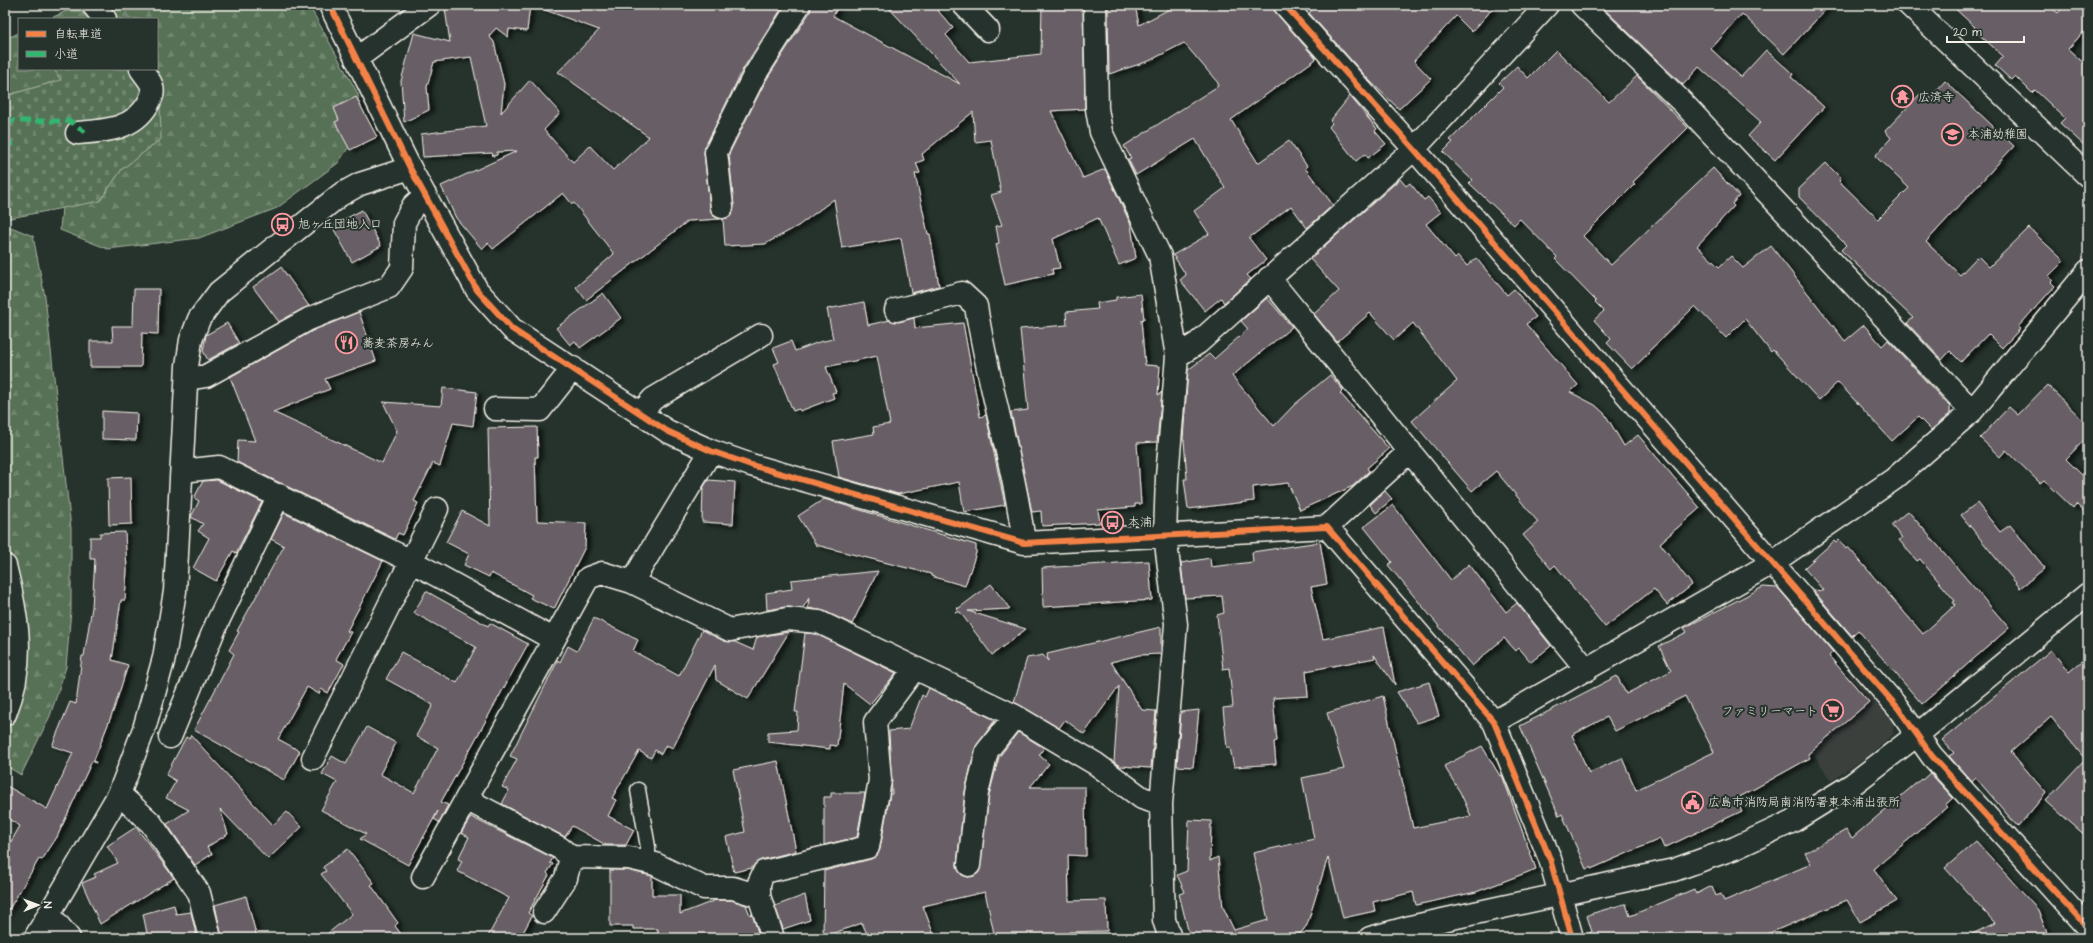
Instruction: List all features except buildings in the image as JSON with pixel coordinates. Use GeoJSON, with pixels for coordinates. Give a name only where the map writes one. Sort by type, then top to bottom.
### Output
{"type":"FeatureCollection","features":[{"type":"Feature","properties":{"kind":"street"},"geometry":{"type":"LineString","coordinates":[[93,5],[104,18]]}},
{"type":"Feature","properties":{"kind":"street"},"geometry":{"type":"LineString","coordinates":[[330,5],[410,168],[478,290],[512,329],[573,368],[640,414],[667,430],[711,450],[751,465],[1024,543],[1327,526],[1410,451]]}},
{"type":"Feature","properties":{"kind":"street"},"geometry":{"type":"LineString","coordinates":[[356,59],[429,5]]}},
{"type":"Feature","properties":{"kind":"street"},"geometry":{"type":"LineString","coordinates":[[964,5],[988,30]]}},
{"type":"Feature","properties":{"kind":"street"},"geometry":{"type":"LineString","coordinates":[[1095,5],[1097,109],[1101,132],[1160,256],[1176,356],[1167,477],[1165,535],[1176,624],[1161,804],[1164,920],[1170,938]]}},
{"type":"Feature","properties":{"kind":"street"},"geometry":{"type":"LineString","coordinates":[[1286,5],[1414,150],[1898,708],[1932,756],[2083,931]]}},
{"type":"Feature","properties":{"kind":"street"},"geometry":{"type":"LineString","coordinates":[[1176,356],[1198,343],[1414,150],[1547,5]]}},
{"type":"Feature","properties":{"kind":"street"},"geometry":{"type":"LineString","coordinates":[[1582,5],[1682,102],[1972,410]]}},
{"type":"Feature","properties":{"kind":"street"},"geometry":{"type":"LineString","coordinates":[[1909,5],[2088,176]]}},
{"type":"Feature","properties":{"kind":"street"},"geometry":{"type":"LineString","coordinates":[[722,207],[716,152],[754,76],[796,6]]}},
{"type":"Feature","properties":{"kind":"street"},"geometry":{"type":"LineString","coordinates":[[77,133],[114,130],[129,124],[144,111],[153,97],[152,86],[141,70]]}},
{"type":"Feature","properties":{"kind":"street"},"geometry":{"type":"LineString","coordinates":[[35,938],[119,794],[144,729],[164,658],[175,591],[187,379],[191,340],[199,320],[219,292],[340,195],[360,184],[410,168]]}},
{"type":"Feature","properties":{"kind":"street"},"geometry":{"type":"LineString","coordinates":[[187,379],[206,376],[309,319],[389,286],[402,268],[404,223],[413,206],[425,195]]}},
{"type":"Feature","properties":{"kind":"street"},"geometry":{"type":"LineString","coordinates":[[1494,722],[1772,563],[1894,479],[1972,410],[2088,270]]}},
{"type":"Feature","properties":{"kind":"street"},"geometry":{"type":"LineString","coordinates":[[1269,278],[1587,670]]}},
{"type":"Feature","properties":{"kind":"street"},"geometry":{"type":"LineString","coordinates":[[896,310],[962,294],[976,306],[982,350],[1019,503],[1024,543]]}},
{"type":"Feature","properties":{"kind":"street"},"geometry":{"type":"LineString","coordinates":[[640,414],[653,399],[761,335]]}},
{"type":"Feature","properties":{"kind":"street"},"geometry":{"type":"LineString","coordinates":[[495,409],[540,410],[573,368]]}},
{"type":"Feature","properties":{"kind":"street"},"geometry":{"type":"LineString","coordinates":[[632,582],[711,450]]}},
{"type":"Feature","properties":{"kind":"street"},"geometry":{"type":"LineString","coordinates":[[182,471],[219,467],[411,561],[553,639]]}},
{"type":"Feature","properties":{"kind":"street"},"geometry":{"type":"LineString","coordinates":[[170,737],[218,623],[279,496]]}},
{"type":"Feature","properties":{"kind":"street"},"geometry":{"type":"LineString","coordinates":[[312,758],[438,509]]}},
{"type":"Feature","properties":{"kind":"street"},"geometry":{"type":"LineString","coordinates":[[1327,526],[1494,722],[1550,859],[1572,938]]}},
{"type":"Feature","properties":{"kind":"street"},"geometry":{"type":"LineString","coordinates":[[5,566],[16,610],[18,650],[12,696],[5,714]]}},
{"type":"Feature","properties":{"kind":"street"},"geometry":{"type":"LineString","coordinates":[[424,877],[553,639],[588,578],[602,573],[632,582],[730,630],[787,619],[819,622],[1015,716],[1096,764],[1142,798],[1161,804]]}},
{"type":"Feature","properties":{"kind":"street"},"geometry":{"type":"LineString","coordinates":[[1370,938],[1411,933],[1674,870],[1736,848],[1793,821],[1853,784],[1917,734],[2088,594]]}},
{"type":"Feature","properties":{"kind":"street"},"geometry":{"type":"LineString","coordinates":[[773,938],[759,896],[759,884],[764,872],[868,847],[880,780],[875,722],[915,668]]}},
{"type":"Feature","properties":{"kind":"street"},"geometry":{"type":"LineString","coordinates":[[969,865],[978,793],[986,752],[1015,716]]}},
{"type":"Feature","properties":{"kind":"street"},"geometry":{"type":"LineString","coordinates":[[119,794],[151,823],[199,893],[210,938]]}},
{"type":"Feature","properties":{"kind":"street"},"geometry":{"type":"LineString","coordinates":[[466,799],[560,848],[571,858],[629,858],[648,862],[704,888],[733,888],[759,896]]}},
{"type":"Feature","properties":{"kind":"street"},"geometry":{"type":"LineString","coordinates":[[544,912],[566,878],[571,858]]}},
{"type":"Feature","properties":{"kind":"street"},"geometry":{"type":"LineString","coordinates":[[49,914],[69,938]]}},
{"type":"Feature","properties":{"kind":"lane"},"geometry":{"type":"LineString","coordinates":[[638,790],[648,847],[648,862]]}},
{"type":"Feature","properties":{"kind":"shaded area"},"geometry":{"type":"Polygon","coordinates":[[[1850,673],[1893,722],[1893,734],[1867,757],[1831,781],[1794,722],[1850,673]]]}},
{"type":"Feature","properties":{"kind":"green space"},"geometry":{"type":"Polygon","coordinates":[[[102,5],[239,5],[241,8],[310,7],[358,94],[361,129],[338,163],[277,208],[199,238],[108,249],[60,230],[62,207],[100,201],[122,169],[161,139],[143,70],[158,70],[158,18],[111,18],[102,5]]]}},
{"type":"Feature","properties":{"kind":"green space"},"geometry":{"type":"Polygon","coordinates":[[[66,11],[81,11],[88,18],[51,18],[66,11]]]}},
{"type":"Feature","properties":{"kind":"green space"},"geometry":{"type":"Polygon","coordinates":[[[18,33],[18,70],[55,70],[61,80],[5,96],[5,39],[18,33]]]}},
{"type":"Feature","properties":{"kind":"green space"},"geometry":{"type":"Polygon","coordinates":[[[55,70],[143,70],[160,104],[161,139],[122,169],[100,201],[5,219],[5,96],[61,80],[55,70]]]}},
{"type":"Feature","properties":{"kind":"green space"},"geometry":{"type":"Polygon","coordinates":[[[11,227],[33,236],[45,297],[71,528],[71,610],[66,667],[50,716],[21,775],[5,765],[5,737],[21,696],[22,602],[5,532],[5,229],[11,227]]]}},
{"type":"Feature","properties":{"kind":"marked path"},"geometry":{"type":"LineString","coordinates":[[5,121],[70,121],[85,132]]}},
{"type":"Feature","properties":{"kind":"marked path"},"geometry":{"type":"LineString","coordinates":[[5,145],[13,144]]}},
{"type":"Feature","properties":{"kind":"cycle path"},"geometry":{"type":"LineString","coordinates":[[330,5],[410,168],[477,290],[512,329],[667,431],[711,451],[751,465],[1024,543],[1327,527],[1494,722],[1550,859],[1572,938]]}},
{"type":"Feature","properties":{"kind":"cycle path"},"geometry":{"type":"LineString","coordinates":[[1285,5],[1414,149],[1898,708],[1932,756],[2088,928]]}},
{"type":"Feature","properties":{"kind":"place","name":"広済寺"},"geometry":{"type":"Point","coordinates":[1902,97]}},
{"type":"Feature","properties":{"kind":"place","name":"本浦幼稚園"},"geometry":{"type":"Point","coordinates":[1952,134]}},
{"type":"Feature","properties":{"kind":"place","name":"旭ヶ丘団地入口"},"geometry":{"type":"Point","coordinates":[283,224]}},
{"type":"Feature","properties":{"kind":"place","name":"蕎麦茶房みん"},"geometry":{"type":"Point","coordinates":[347,343]}},
{"type":"Feature","properties":{"kind":"place","name":"本浦"},"geometry":{"type":"Point","coordinates":[1112,522]}},
{"type":"Feature","properties":{"kind":"place","name":"ファミリーマート"},"geometry":{"type":"Point","coordinates":[1833,711]}},
{"type":"Feature","properties":{"kind":"place","name":"広島市消防局南消防署東本浦出張所"},"geometry":{"type":"Point","coordinates":[1692,802]}}]}
